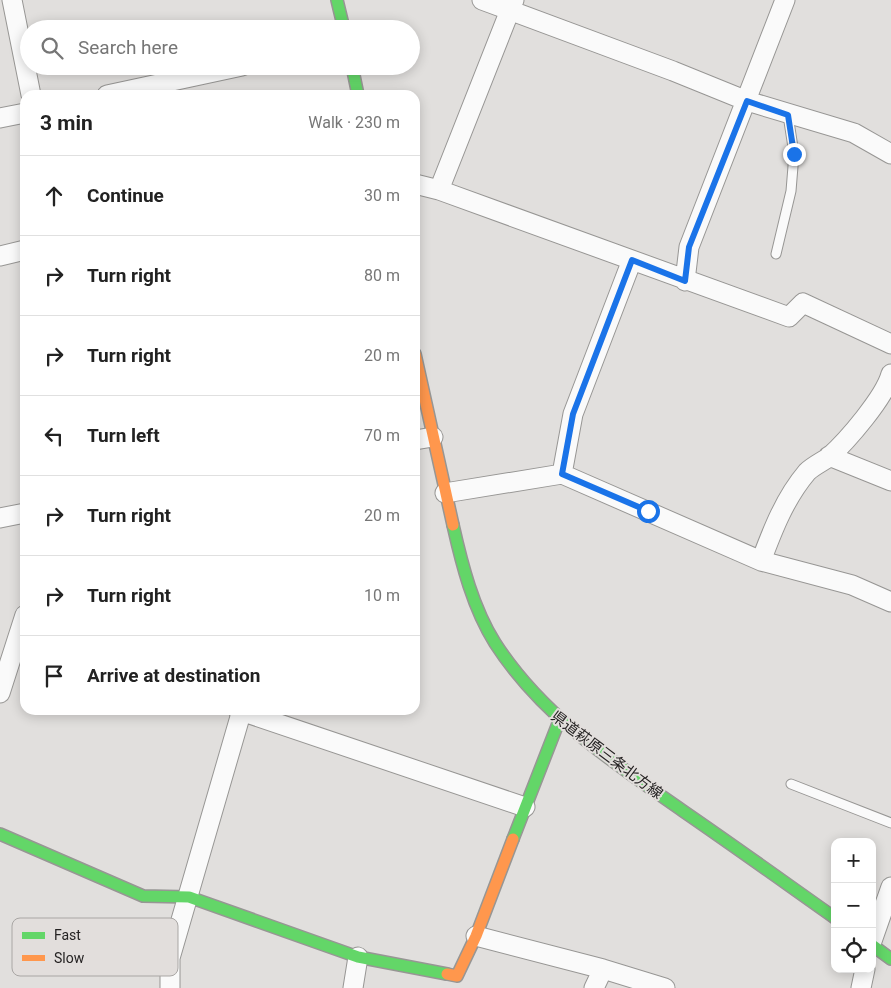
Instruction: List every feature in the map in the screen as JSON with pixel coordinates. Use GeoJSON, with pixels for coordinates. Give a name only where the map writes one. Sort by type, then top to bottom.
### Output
{"type":"FeatureCollection","features":[{"type":"Feature","properties":{"kind":"main road"},"geometry":{"type":"LineString","coordinates":[[338,0],[342,20]]}},
{"type":"Feature","properties":{"kind":"main road"},"geometry":{"type":"LineString","coordinates":[[354,75],[357,90]]}},
{"type":"Feature","properties":{"kind":"main road","name":"県道萩原三条北方線"},"geometry":{"type":"LineString","coordinates":[[420,401],[424,438],[445,493],[469,585],[494,640],[533,695],[559,721],[607,758],[831,915]]}},
{"type":"Feature","properties":{"kind":"main road"},"geometry":{"type":"LineString","coordinates":[[0,834],[143,896],[189,898],[358,957],[457,976],[476,936],[559,721]]}},
{"type":"Feature","properties":{"kind":"main road"},"geometry":{"type":"LineString","coordinates":[[876,948],[891,959]]}},
{"type":"Feature","properties":{"kind":"street"},"geometry":{"type":"LineString","coordinates":[[12,0],[20,40]]}},
{"type":"Feature","properties":{"kind":"street"},"geometry":{"type":"LineString","coordinates":[[482,0],[512,5],[747,101],[788,115],[854,133],[891,154]]}},
{"type":"Feature","properties":{"kind":"street"},"geometry":{"type":"LineString","coordinates":[[685,281],[689,247],[786,0]]}},
{"type":"Feature","properties":{"kind":"street"},"geometry":{"type":"LineString","coordinates":[[439,190],[512,5]]}},
{"type":"Feature","properties":{"kind":"street"},"geometry":{"type":"LineString","coordinates":[[27,75],[30,90]]}},
{"type":"Feature","properties":{"kind":"street"},"geometry":{"type":"LineString","coordinates":[[130,90],[200,75]]}},
{"type":"Feature","properties":{"kind":"street"},"geometry":{"type":"LineString","coordinates":[[0,118],[20,114]]}},
{"type":"Feature","properties":{"kind":"street"},"geometry":{"type":"LineString","coordinates":[[420,185],[439,190],[685,281],[790,317],[803,303],[891,344]]}},
{"type":"Feature","properties":{"kind":"street"},"geometry":{"type":"LineString","coordinates":[[0,256],[20,251]]}},
{"type":"Feature","properties":{"kind":"street"},"geometry":{"type":"LineString","coordinates":[[562,474],[573,414],[632,260]]}},
{"type":"Feature","properties":{"kind":"street"},"geometry":{"type":"LineString","coordinates":[[761,561],[776,520],[808,471],[830,456],[867,415],[891,374]]}},
{"type":"Feature","properties":{"kind":"street"},"geometry":{"type":"LineString","coordinates":[[830,456],[891,481]]}},
{"type":"Feature","properties":{"kind":"street"},"geometry":{"type":"LineString","coordinates":[[445,493],[562,474],[761,561],[852,585],[891,602]]}},
{"type":"Feature","properties":{"kind":"street"},"geometry":{"type":"LineString","coordinates":[[0,518],[20,514]]}},
{"type":"Feature","properties":{"kind":"street"},"geometry":{"type":"LineString","coordinates":[[0,693],[20,645]]}},
{"type":"Feature","properties":{"kind":"street"},"geometry":{"type":"LineString","coordinates":[[178,933],[239,715]]}},
{"type":"Feature","properties":{"kind":"street"},"geometry":{"type":"LineString","coordinates":[[255,715],[525,807]]}},
{"type":"Feature","properties":{"kind":"street"},"geometry":{"type":"LineString","coordinates":[[876,930],[891,887]]}},
{"type":"Feature","properties":{"kind":"street"},"geometry":{"type":"LineString","coordinates":[[476,936],[603,969],[665,988]]}},
{"type":"Feature","properties":{"kind":"street"},"geometry":{"type":"LineString","coordinates":[[353,988],[358,957]]}},
{"type":"Feature","properties":{"kind":"street"},"geometry":{"type":"LineString","coordinates":[[594,988],[603,969]]}},
{"type":"Feature","properties":{"kind":"street"},"geometry":{"type":"LineString","coordinates":[[861,988],[864,973]]}},
{"type":"Feature","properties":{"kind":"lane"},"geometry":{"type":"LineString","coordinates":[[776,254],[791,191],[794,154],[788,115]]}},
{"type":"Feature","properties":{"kind":"lane"},"geometry":{"type":"LineString","coordinates":[[791,784],[891,823]]}},
{"type":"Feature","properties":{"kind":"traffic: fast"},"geometry":{"type":"LineString","coordinates":[[337,0],[342,20]]}},
{"type":"Feature","properties":{"kind":"traffic: fast"},"geometry":{"type":"LineString","coordinates":[[354,75],[357,90]]}},
{"type":"Feature","properties":{"kind":"traffic: fast"},"geometry":{"type":"LineString","coordinates":[[453,525],[464,571],[474,601],[487,630],[514,669],[534,693],[580,736],[605,756],[831,915]]}},
{"type":"Feature","properties":{"kind":"traffic: fast"},"geometry":{"type":"LineString","coordinates":[[513,839],[559,721]]}},
{"type":"Feature","properties":{"kind":"traffic: fast"},"geometry":{"type":"LineString","coordinates":[[0,834],[143,896],[189,897],[358,957],[447,974]]}},
{"type":"Feature","properties":{"kind":"traffic: fast"},"geometry":{"type":"LineString","coordinates":[[876,948],[891,959]]}},
{"type":"Feature","properties":{"kind":"traffic: slow"},"geometry":{"type":"LineString","coordinates":[[420,376],[453,525]]}},
{"type":"Feature","properties":{"kind":"traffic: slow"},"geometry":{"type":"LineString","coordinates":[[447,974],[457,976],[476,936],[513,839]]}},
{"type":"Feature","properties":{"kind":"route"},"geometry":{"type":"LineString","coordinates":[[648,511],[562,474],[573,414],[632,260],[685,281],[689,247],[747,101],[788,115],[794,154]]}}]}
